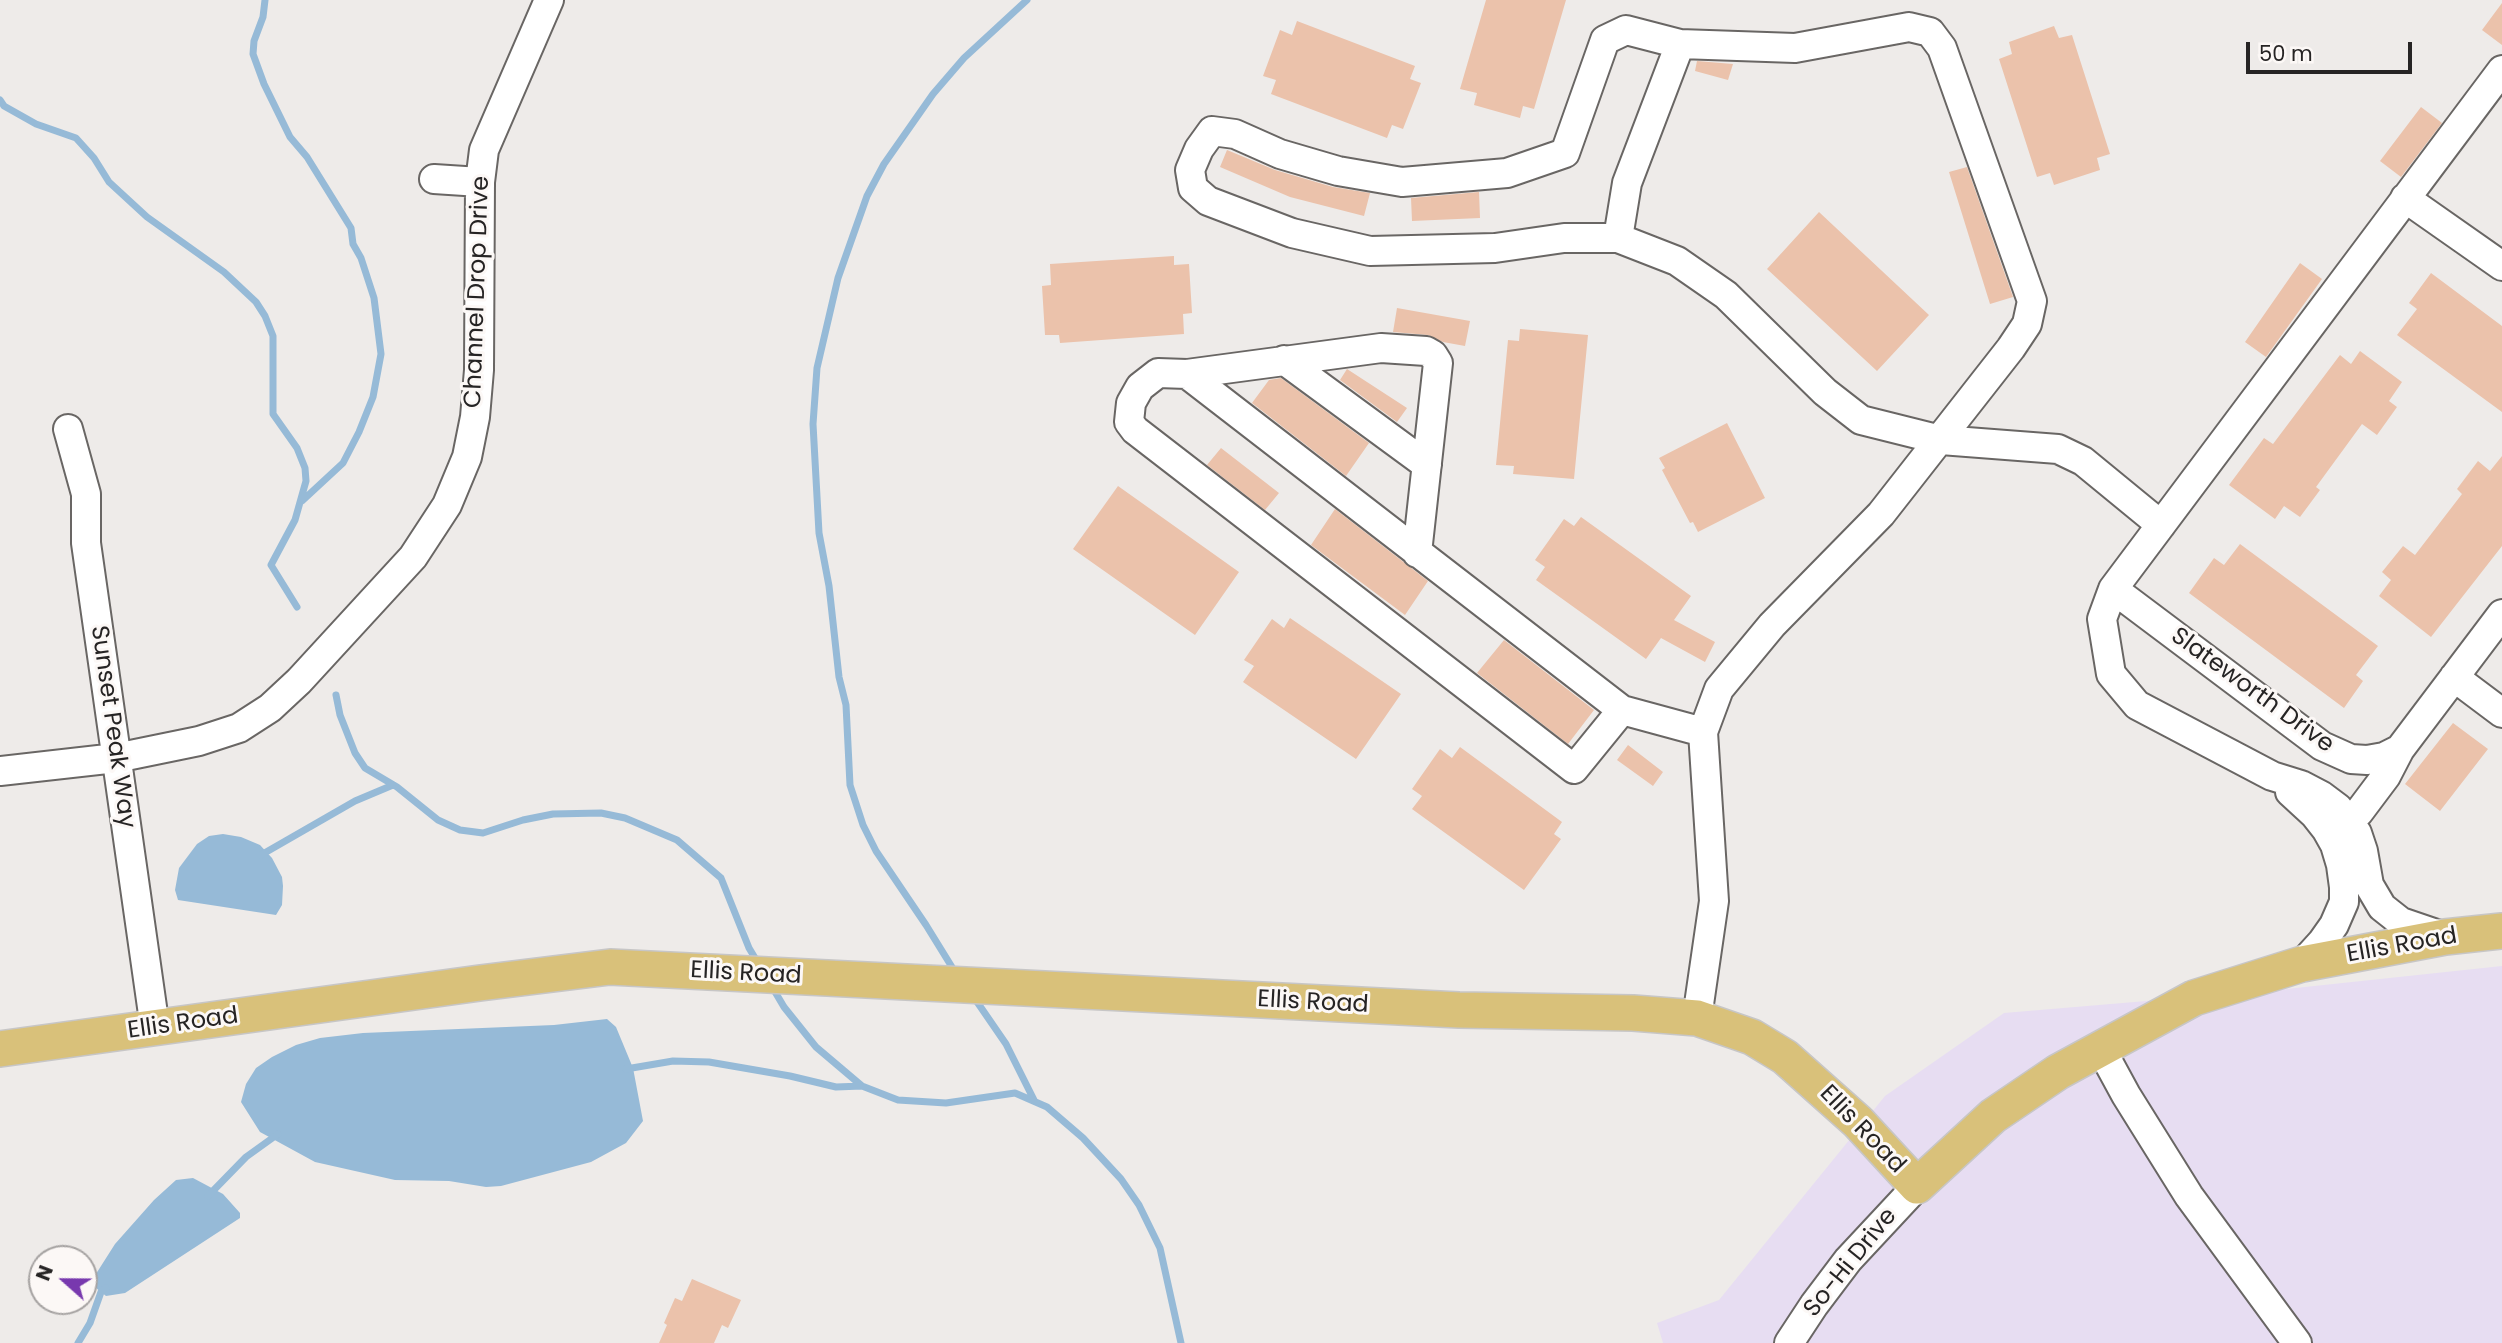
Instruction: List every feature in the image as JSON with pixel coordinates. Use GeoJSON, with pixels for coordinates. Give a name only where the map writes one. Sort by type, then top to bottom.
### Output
{"type":"FeatureCollection","features":[{"type":"Feature","properties":{"kind":"main road","name":"Ellis Road"},"geometry":{"type":"LineString","coordinates":[[0,1049],[610,967],[1459,1010],[1633,1013],[1697,1018],[1752,1037],[1785,1057],[1858,1122],[1917,1186],[1993,1116],[2058,1072],[2194,998],[2302,964],[2445,937],[2502,930]]}},
{"type":"Feature","properties":{"kind":"street","name":"Channel Drop Drive"},"geometry":{"type":"LineString","coordinates":[[0,772],[116,758],[199,741],[239,728],[270,708],[413,557],[447,505],[467,457],[475,417],[479,370],[480,182],[484,150],[549,0]]}},
{"type":"Feature","properties":{"kind":"street"},"geometry":{"type":"LineString","coordinates":[[1697,1018],[1714,901],[1703,732],[1719,689],[1772,625],[1881,514],[1941,440],[2011,348],[2026,324],[2032,301],[1942,48],[1930,32],[1909,27],[1795,48],[1680,44],[1626,30],[1605,40],[1565,153],[1507,173],[1402,182],[1338,171],[1280,154],[1235,134],[1212,131],[1199,149],[1190,170],[1193,188],[1208,201],[1292,233],[1370,251],[1495,248],[1564,238],[1618,238],[1678,261],[1726,295],[1825,392],[1861,420],[1941,440],[2058,449],[2082,461],[2161,524]]}},
{"type":"Feature","properties":{"kind":"street"},"geometry":{"type":"LineString","coordinates":[[1618,238],[1627,183],[1680,44]]}},
{"type":"Feature","properties":{"kind":"street","name":"Slateworth Drive"},"geometry":{"type":"LineString","coordinates":[[2445,937],[2402,922],[2382,907],[2369,885],[2363,851],[2350,821],[2338,808],[2301,785],[2272,776],[2137,705],[2111,674],[2102,619],[2113,589],[2502,70]]}},
{"type":"Feature","properties":{"kind":"street"},"geometry":{"type":"LineString","coordinates":[[434,179],[480,182]]}},
{"type":"Feature","properties":{"kind":"street"},"geometry":{"type":"LineString","coordinates":[[2405,198],[2502,266]]}},
{"type":"Feature","properties":{"kind":"street"},"geometry":{"type":"LineString","coordinates":[[1417,553],[1438,363],[1433,355],[1426,351],[1381,348],[1187,374],[1157,373],[1140,387],[1131,403],[1129,422],[1135,430],[1574,769],[1622,710]]}},
{"type":"Feature","properties":{"kind":"street"},"geometry":{"type":"LineString","coordinates":[[1284,360],[1427,465]]}},
{"type":"Feature","properties":{"kind":"street"},"geometry":{"type":"LineString","coordinates":[[1187,374],[1622,710],[1703,732]]}},
{"type":"Feature","properties":{"kind":"street","name":"Sunset Peak Way"},"geometry":{"type":"LineString","coordinates":[[68,429],[86,494],[86,542],[155,1028]]}},
{"type":"Feature","properties":{"kind":"street","name":"Slateworth Drive"},"geometry":{"type":"LineString","coordinates":[[2113,589],[2322,746],[2351,759],[2367,760],[2384,757],[2400,749]]}},
{"type":"Feature","properties":{"kind":"street"},"geometry":{"type":"LineString","coordinates":[[2350,821],[2386,776],[2400,749],[2502,614]]}},
{"type":"Feature","properties":{"kind":"street"},"geometry":{"type":"LineString","coordinates":[[2454,677],[2502,713]]}},
{"type":"Feature","properties":{"kind":"street","name":"Slateworth Drive"},"geometry":{"type":"LineString","coordinates":[[2272,776],[2315,815],[2335,845],[2341,865],[2344,902],[2340,913],[2322,942],[2302,964]]}},
{"type":"Feature","properties":{"kind":"street"},"geometry":{"type":"LineString","coordinates":[[2101,1049],[2126,1096],[2189,1196],[2297,1343]]}},
{"type":"Feature","properties":{"kind":"street","name":"So-Hi Drive"},"geometry":{"type":"LineString","coordinates":[[1789,1343],[1848,1260],[1917,1186]]}},
{"type":"Feature","properties":{"kind":"shaded area"},"geometry":{"type":"Polygon","coordinates":[[[2502,966],[2502,1343],[1663,1343],[1657,1323],[1719,1300],[1885,1096],[2004,1013],[2277,990],[2502,966]]]}},
{"type":"Feature","properties":{"kind":"water"},"geometry":{"type":"Polygon","coordinates":[[[223,834],[241,837],[260,845],[272,858],[282,877],[283,886],[282,905],[276,915],[178,900],[175,890],[179,868],[197,844],[209,836],[223,834]]]}},
{"type":"Feature","properties":{"kind":"water"},"geometry":{"type":"Polygon","coordinates":[[[607,1019],[616,1027],[633,1068],[643,1121],[626,1143],[591,1162],[501,1186],[395,1180],[315,1162],[260,1132],[241,1102],[246,1084],[256,1068],[296,1045],[320,1038],[363,1033],[554,1025],[607,1019]]]}},
{"type":"Feature","properties":{"kind":"water"},"geometry":{"type":"Polygon","coordinates":[[[193,1178],[223,1194],[240,1213],[240,1218],[125,1293],[106,1296],[98,1290],[98,1271],[115,1244],[154,1200],[176,1180],[193,1178]]]}},
{"type":"Feature","properties":{"kind":"building"},"geometry":{"type":"Polygon","coordinates":[[[1486,0],[1566,0],[1534,109],[1523,106],[1520,118],[1474,105],[1477,93],[1460,89],[1486,0]]]}},
{"type":"Feature","properties":{"kind":"building"},"geometry":{"type":"Polygon","coordinates":[[[2502,3],[2502,45],[2482,30],[2502,3]]]}},
{"type":"Feature","properties":{"kind":"building"},"geometry":{"type":"Polygon","coordinates":[[[1297,21],[1415,66],[1410,79],[1421,83],[1403,129],[1392,125],[1387,138],[1271,94],[1276,80],[1263,76],[1280,30],[1292,35],[1297,21]]]}},
{"type":"Feature","properties":{"kind":"building"},"geometry":{"type":"Polygon","coordinates":[[[2054,26],[2059,38],[2072,35],[2110,154],[2097,158],[2100,170],[2054,185],[2050,173],[2037,177],[1999,59],[2012,54],[2009,42],[2054,26]]]}},
{"type":"Feature","properties":{"kind":"building"},"geometry":{"type":"Polygon","coordinates":[[[1697,61],[1733,64],[1728,80],[1695,71],[1697,61]]]}},
{"type":"Feature","properties":{"kind":"building"},"geometry":{"type":"Polygon","coordinates":[[[2421,107],[2442,123],[2401,177],[2380,161],[2421,107]]]}},
{"type":"Feature","properties":{"kind":"building"},"geometry":{"type":"Polygon","coordinates":[[[1227,150],[1275,170],[1333,187],[1370,193],[1364,216],[1290,197],[1220,167],[1227,150]]]}},
{"type":"Feature","properties":{"kind":"building"},"geometry":{"type":"Polygon","coordinates":[[[1967,167],[2013,297],[1990,304],[1949,172],[1967,167]]]}},
{"type":"Feature","properties":{"kind":"building"},"geometry":{"type":"Polygon","coordinates":[[[1479,192],[1480,218],[1412,221],[1411,198],[1479,192]]]}},
{"type":"Feature","properties":{"kind":"building"},"geometry":{"type":"Polygon","coordinates":[[[1819,212],[1929,315],[1877,371],[1767,269],[1819,212]]]}},
{"type":"Feature","properties":{"kind":"building"},"geometry":{"type":"Polygon","coordinates":[[[1174,256],[1174,265],[1189,264],[1192,313],[1183,314],[1184,334],[1060,343],[1059,335],[1045,335],[1042,286],[1051,285],[1050,264],[1174,256]]]}},
{"type":"Feature","properties":{"kind":"building"},"geometry":{"type":"Polygon","coordinates":[[[2300,263],[2322,279],[2266,357],[2245,342],[2300,263]]]}},
{"type":"Feature","properties":{"kind":"building"},"geometry":{"type":"Polygon","coordinates":[[[2431,273],[2502,326],[2502,412],[2397,335],[2417,309],[2409,303],[2431,273]]]}},
{"type":"Feature","properties":{"kind":"building"},"geometry":{"type":"Polygon","coordinates":[[[1397,308],[1470,321],[1465,346],[1443,342],[1428,335],[1393,332],[1397,308]]]}},
{"type":"Feature","properties":{"kind":"building"},"geometry":{"type":"Polygon","coordinates":[[[1520,329],[1588,335],[1574,479],[1513,474],[1514,466],[1496,465],[1508,340],[1519,341],[1520,329]]]}},
{"type":"Feature","properties":{"kind":"building"},"geometry":{"type":"Polygon","coordinates":[[[2360,351],[2402,382],[2389,401],[2397,407],[2377,435],[2362,424],[2316,487],[2320,490],[2300,517],[2284,506],[2275,519],[2229,485],[2264,438],[2273,444],[2340,355],[2351,364],[2360,351]]]}},
{"type":"Feature","properties":{"kind":"building"},"geometry":{"type":"Polygon","coordinates":[[[1347,369],[1407,408],[1397,422],[1340,380],[1347,369]]]}},
{"type":"Feature","properties":{"kind":"building"},"geometry":{"type":"Polygon","coordinates":[[[1281,378],[1369,443],[1346,476],[1252,403],[1269,380],[1281,378]]]}},
{"type":"Feature","properties":{"kind":"building"},"geometry":{"type":"Polygon","coordinates":[[[1727,423],[1765,498],[1698,532],[1693,522],[1690,523],[1662,470],[1665,468],[1659,458],[1727,423]]]}},
{"type":"Feature","properties":{"kind":"building"},"geometry":{"type":"Polygon","coordinates":[[[1221,448],[1279,493],[1265,510],[1207,465],[1221,448]]]}},
{"type":"Feature","properties":{"kind":"building"},"geometry":{"type":"Polygon","coordinates":[[[2502,456],[2502,546],[2431,637],[2379,596],[2391,580],[2382,572],[2403,546],[2415,555],[2462,494],[2457,489],[2478,461],[2490,471],[2502,456]]]}},
{"type":"Feature","properties":{"kind":"building"},"geometry":{"type":"Polygon","coordinates":[[[1118,486],[1239,572],[1195,635],[1073,549],[1118,486]]]}},
{"type":"Feature","properties":{"kind":"building"},"geometry":{"type":"Polygon","coordinates":[[[1335,509],[1428,581],[1405,615],[1311,545],[1335,509]]]}},
{"type":"Feature","properties":{"kind":"building"},"geometry":{"type":"Polygon","coordinates":[[[1581,517],[1691,596],[1674,620],[1715,642],[1705,662],[1661,638],[1646,659],[1536,580],[1545,567],[1535,560],[1564,519],[1574,526],[1581,517]]]}},
{"type":"Feature","properties":{"kind":"building"},"geometry":{"type":"Polygon","coordinates":[[[2240,544],[2378,646],[2356,675],[2363,681],[2344,708],[2189,593],[2214,558],[2224,565],[2240,544]]]}},
{"type":"Feature","properties":{"kind":"building"},"geometry":{"type":"Polygon","coordinates":[[[1290,618],[1401,694],[1356,759],[1243,682],[1254,666],[1244,660],[1272,619],[1284,628],[1290,618]]]}},
{"type":"Feature","properties":{"kind":"building"},"geometry":{"type":"Polygon","coordinates":[[[1504,640],[1594,710],[1568,744],[1477,673],[1504,640]]]}},
{"type":"Feature","properties":{"kind":"building"},"geometry":{"type":"Polygon","coordinates":[[[2453,723],[2488,749],[2440,811],[2405,784],[2453,723]]]}},
{"type":"Feature","properties":{"kind":"building"},"geometry":{"type":"Polygon","coordinates":[[[1628,745],[1663,772],[1653,786],[1617,760],[1628,745]]]}},
{"type":"Feature","properties":{"kind":"building"},"geometry":{"type":"Polygon","coordinates":[[[1460,747],[1562,822],[1554,834],[1561,839],[1524,890],[1412,809],[1422,796],[1412,789],[1440,749],[1452,758],[1460,747]]]}},
{"type":"Feature","properties":{"kind":"building"},"geometry":{"type":"Polygon","coordinates":[[[692,1279],[741,1300],[728,1328],[722,1325],[714,1343],[659,1343],[675,1298],[682,1301],[692,1279]]]}},
{"type":"Feature","properties":{"kind":"waterway"},"geometry":{"type":"LineString","coordinates":[[265,0],[253,54],[264,84],[290,137],[307,157],[351,228],[353,244],[361,258],[374,298],[381,354],[373,397],[343,463],[302,501]]}},
{"type":"Feature","properties":{"kind":"waterway"},"geometry":{"type":"LineString","coordinates":[[955,972],[876,851],[863,825],[850,785],[846,705],[839,677],[829,586],[819,533],[813,424],[817,368],[838,278],[867,196],[884,164],[933,94],[964,58],[1027,0]]}},
{"type":"Feature","properties":{"kind":"waterway"},"geometry":{"type":"LineString","coordinates":[[0,100],[4,106],[36,124],[76,138],[94,158],[109,182],[147,217],[224,272],[256,302],[265,316],[273,336],[273,414],[297,448],[305,468],[306,481],[295,520],[271,565],[297,607]]}},
{"type":"Feature","properties":{"kind":"waterway"},"geometry":{"type":"LineString","coordinates":[[336,695],[340,715],[355,753],[365,768],[397,787],[438,820],[460,830],[483,833],[553,814],[601,813],[625,818],[677,840],[721,878],[749,948],[758,963]]}},
{"type":"Feature","properties":{"kind":"waterway"},"geometry":{"type":"LineString","coordinates":[[261,855],[355,801],[393,785]]}},
{"type":"Feature","properties":{"kind":"waterway"},"geometry":{"type":"LineString","coordinates":[[771,985],[784,1007],[816,1047],[862,1086],[898,1100],[946,1103],[1015,1093],[1047,1107],[1083,1138],[1121,1179],[1139,1205],[1160,1248],[1181,1343]]}},
{"type":"Feature","properties":{"kind":"waterway"},"geometry":{"type":"LineString","coordinates":[[973,996],[1006,1044],[1034,1100]]}},
{"type":"Feature","properties":{"kind":"waterway"},"geometry":{"type":"LineString","coordinates":[[626,1069],[673,1061],[709,1062],[836,1087],[862,1086]]}},
{"type":"Feature","properties":{"kind":"waterway"},"geometry":{"type":"LineString","coordinates":[[208,1196],[246,1157],[278,1134]]}},
{"type":"Feature","properties":{"kind":"waterway"},"geometry":{"type":"LineString","coordinates":[[78,1343],[90,1323],[101,1292],[106,1288]]}}]}
